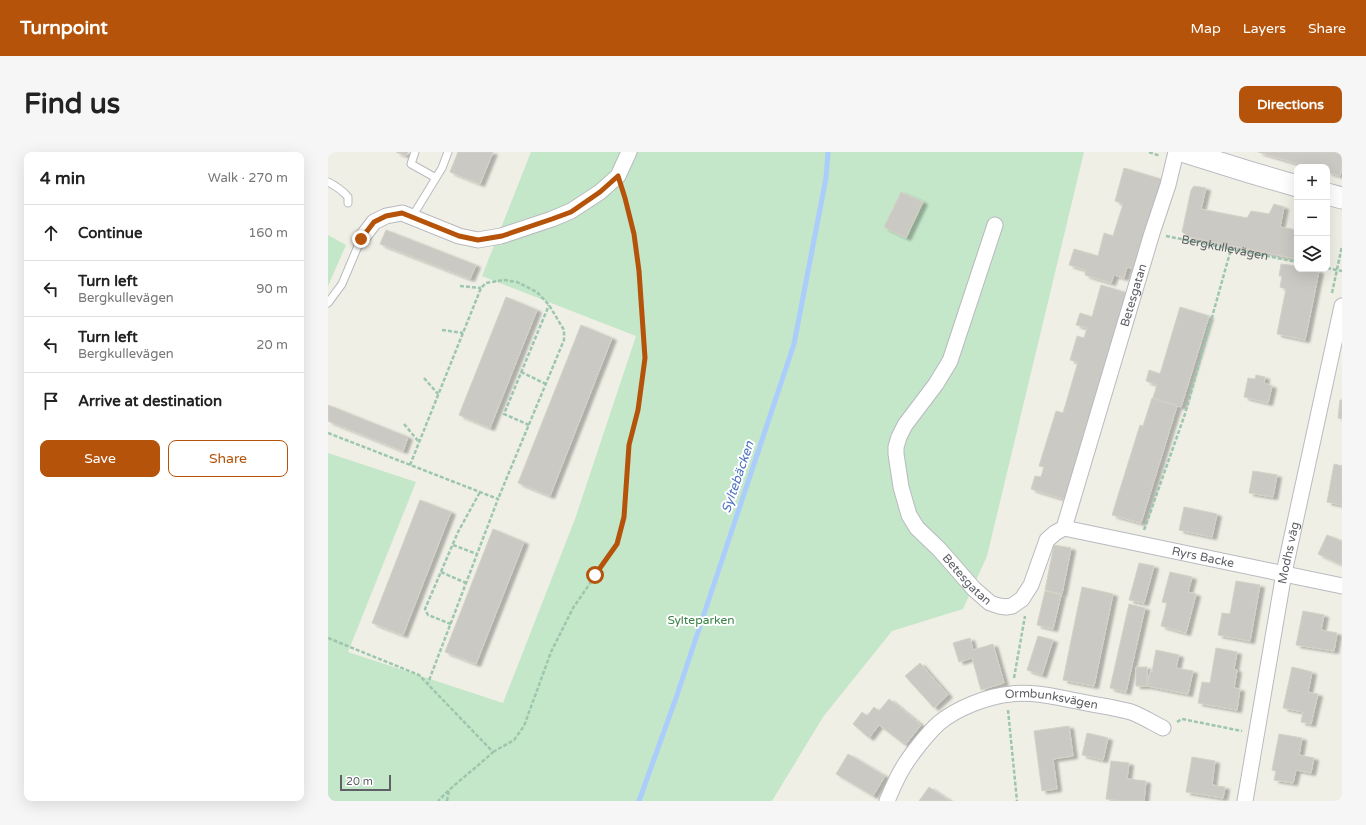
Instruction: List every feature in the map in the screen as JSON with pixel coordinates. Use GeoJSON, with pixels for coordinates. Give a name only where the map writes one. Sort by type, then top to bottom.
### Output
{"type":"FeatureCollection","features":[{"type":"Feature","properties":{"kind":"street"},"geometry":{"type":"LineString","coordinates":[[361,239],[374,222],[386,216],[402,213],[459,236],[478,240],[502,236],[571,212],[600,192],[618,176],[629,152]]}},
{"type":"Feature","properties":{"kind":"street","name":"Betesgatan"},"geometry":{"type":"LineString","coordinates":[[1064,528],[1152,233],[1168,185],[1176,152]]}},
{"type":"Feature","properties":{"kind":"street"},"geometry":{"type":"LineString","coordinates":[[1185,152],[1294,185]]}},
{"type":"Feature","properties":{"kind":"street"},"geometry":{"type":"LineString","coordinates":[[1330,195],[1342,198]]}},
{"type":"Feature","properties":{"kind":"street","name":"Betesgatan"},"geometry":{"type":"LineString","coordinates":[[995,225],[950,361],[936,384],[905,425],[899,437],[896,447],[896,454],[901,488],[909,515],[917,528],[939,549],[974,589],[990,603],[1006,607],[1012,606],[1022,599]]}},
{"type":"Feature","properties":{"kind":"street","name":"Modhs väg"},"geometry":{"type":"LineString","coordinates":[[1245,801],[1284,573],[1342,306]]}},
{"type":"Feature","properties":{"kind":"street"},"geometry":{"type":"LineString","coordinates":[[1022,599],[1031,586],[1047,540],[1064,528]]}},
{"type":"Feature","properties":{"kind":"street","name":"Ryrs Backe"},"geometry":{"type":"LineString","coordinates":[[1064,528],[1342,586]]}},
{"type":"Feature","properties":{"kind":"street","name":"Ormbunksvägen"},"geometry":{"type":"LineString","coordinates":[[887,801],[904,765],[924,739],[939,723],[972,704],[994,697],[1011,694],[1044,695],[1131,712],[1163,728]]}},
{"type":"Feature","properties":{"kind":"lane"},"geometry":{"type":"LineString","coordinates":[[415,152],[411,164],[436,178]]}},
{"type":"Feature","properties":{"kind":"lane"},"geometry":{"type":"LineString","coordinates":[[412,217],[442,168],[448,152]]}},
{"type":"Feature","properties":{"kind":"lane"},"geometry":{"type":"LineString","coordinates":[[328,182],[344,192],[348,197],[348,203]]}},
{"type":"Feature","properties":{"kind":"lane"},"geometry":{"type":"LineString","coordinates":[[328,303],[342,284],[361,239]]}},
{"type":"Feature","properties":{"kind":"path"},"geometry":{"type":"LineString","coordinates":[[438,801],[449,789],[477,768],[493,752],[514,740],[524,726],[551,652],[573,608],[617,544],[624,517],[629,445],[638,410],[645,358],[639,271],[634,234],[618,176]]}},
{"type":"Feature","properties":{"kind":"path","name":"Bergkullevägen"},"geometry":{"type":"LineString","coordinates":[[1152,233],[1294,261]]}},
{"type":"Feature","properties":{"kind":"path"},"geometry":{"type":"LineString","coordinates":[[1139,544],[1185,414],[1231,249]]}},
{"type":"Feature","properties":{"kind":"path"},"geometry":{"type":"LineString","coordinates":[[1330,269],[1342,271]]}},
{"type":"Feature","properties":{"kind":"path"},"geometry":{"type":"LineString","coordinates":[[410,464],[481,288],[486,284],[504,280],[517,282],[537,292],[549,305],[564,330],[564,340],[498,499],[428,683]]}},
{"type":"Feature","properties":{"kind":"path"},"geometry":{"type":"LineString","coordinates":[[460,286],[481,288]]}},
{"type":"Feature","properties":{"kind":"path"},"geometry":{"type":"LineString","coordinates":[[529,425],[504,414],[549,305]]}},
{"type":"Feature","properties":{"kind":"path"},"geometry":{"type":"LineString","coordinates":[[442,330],[463,334]]}},
{"type":"Feature","properties":{"kind":"path"},"geometry":{"type":"LineString","coordinates":[[521,372],[546,384]]}},
{"type":"Feature","properties":{"kind":"path"},"geometry":{"type":"LineString","coordinates":[[424,378],[438,394]]}},
{"type":"Feature","properties":{"kind":"path"},"geometry":{"type":"LineString","coordinates":[[404,424],[419,442]]}},
{"type":"Feature","properties":{"kind":"path"},"geometry":{"type":"LineString","coordinates":[[328,433],[498,499]]}},
{"type":"Feature","properties":{"kind":"path"},"geometry":{"type":"LineString","coordinates":[[451,624],[428,614],[425,609],[458,532],[480,492]]}},
{"type":"Feature","properties":{"kind":"path"},"geometry":{"type":"LineString","coordinates":[[453,544],[477,554]]}},
{"type":"Feature","properties":{"kind":"path"},"geometry":{"type":"LineString","coordinates":[[441,572],[466,583]]}},
{"type":"Feature","properties":{"kind":"path"},"geometry":{"type":"LineString","coordinates":[[1017,801],[1008,705],[1026,608],[1022,599]]}},
{"type":"Feature","properties":{"kind":"path"},"geometry":{"type":"LineString","coordinates":[[328,638],[420,675],[493,752]]}},
{"type":"Feature","properties":{"kind":"path"},"geometry":{"type":"LineString","coordinates":[[1163,728],[1182,720],[1256,734]]}},
{"type":"Feature","properties":{"kind":"path"},"geometry":{"type":"LineString","coordinates":[[447,801],[449,789]]}},
{"type":"Feature","properties":{"kind":"green space","name":"Sylteparken"},"geometry":{"type":"Polygon","coordinates":[[[531,152],[1084,152],[987,556],[963,609],[892,631],[823,717],[772,801],[328,801],[328,453],[416,482],[348,652],[503,703],[575,519],[636,336],[482,276],[531,152]]]}},
{"type":"Feature","properties":{"kind":"green space"},"geometry":{"type":"Polygon","coordinates":[[[328,235],[346,245],[328,286],[328,235]]]}},
{"type":"Feature","properties":{"kind":"building"},"geometry":{"type":"Polygon","coordinates":[[[396,152],[408,152],[406,156],[396,152]]]}},
{"type":"Feature","properties":{"kind":"building"},"geometry":{"type":"Polygon","coordinates":[[[458,152],[493,152],[480,184],[450,172],[458,152]]]}},
{"type":"Feature","properties":{"kind":"building"},"geometry":{"type":"Polygon","coordinates":[[[1258,152],[1342,152],[1342,168],[1340,176],[1330,173],[1330,164],[1299,164],[1258,152]]]}},
{"type":"Feature","properties":{"kind":"building"},"geometry":{"type":"Polygon","coordinates":[[[1124,168],[1164,180],[1137,270],[1127,267],[1124,278],[1114,275],[1111,283],[1085,275],[1086,270],[1069,265],[1074,249],[1098,256],[1104,233],[1113,236],[1123,204],[1115,201],[1124,168]]]}},
{"type":"Feature","properties":{"kind":"building"},"geometry":{"type":"Polygon","coordinates":[[[1194,186],[1206,188],[1201,209],[1247,218],[1251,211],[1269,214],[1274,204],[1284,207],[1280,227],[1294,229],[1294,258],[1190,237],[1182,232],[1191,190],[1194,186]]]}},
{"type":"Feature","properties":{"kind":"building"},"geometry":{"type":"Polygon","coordinates":[[[901,192],[923,202],[906,238],[884,227],[901,192]]]}},
{"type":"Feature","properties":{"kind":"building"},"geometry":{"type":"Polygon","coordinates":[[[386,230],[476,265],[470,279],[380,244],[386,230]]]}},
{"type":"Feature","properties":{"kind":"building"},"geometry":{"type":"Polygon","coordinates":[[[1281,264],[1294,266],[1294,272],[1319,272],[1305,340],[1277,334],[1286,289],[1280,287],[1282,276],[1279,276],[1281,264]]]}},
{"type":"Feature","properties":{"kind":"building"},"geometry":{"type":"Polygon","coordinates":[[[1101,285],[1131,294],[1070,501],[1031,489],[1035,476],[1041,477],[1044,467],[1039,466],[1056,411],[1063,413],[1078,362],[1070,360],[1077,336],[1084,338],[1087,328],[1076,325],[1080,313],[1092,317],[1101,285]]]}},
{"type":"Feature","properties":{"kind":"building"},"geometry":{"type":"Polygon","coordinates":[[[506,297],[537,310],[490,428],[459,415],[506,297]]]}},
{"type":"Feature","properties":{"kind":"building"},"geometry":{"type":"Polygon","coordinates":[[[1180,307],[1209,316],[1181,407],[1153,398],[1157,385],[1146,381],[1149,370],[1160,374],[1180,307]]]}},
{"type":"Feature","properties":{"kind":"building"},"geometry":{"type":"Polygon","coordinates":[[[581,325],[612,338],[550,496],[518,483],[581,325]]]}},
{"type":"Feature","properties":{"kind":"building"},"geometry":{"type":"Polygon","coordinates":[[[1256,375],[1265,377],[1264,383],[1272,386],[1268,403],[1244,397],[1248,378],[1255,379],[1256,375]]]}},
{"type":"Feature","properties":{"kind":"building"},"geometry":{"type":"Polygon","coordinates":[[[1152,398],[1177,406],[1141,523],[1112,515],[1140,425],[1143,426],[1152,398]]]}},
{"type":"Feature","properties":{"kind":"building"},"geometry":{"type":"Polygon","coordinates":[[[1340,400],[1342,400],[1342,419],[1338,418],[1340,400]]]}},
{"type":"Feature","properties":{"kind":"building"},"geometry":{"type":"Polygon","coordinates":[[[328,405],[408,437],[403,451],[328,421],[328,405]]]}},
{"type":"Feature","properties":{"kind":"building"},"geometry":{"type":"Polygon","coordinates":[[[1334,464],[1342,466],[1342,505],[1327,502],[1334,464]]]}},
{"type":"Feature","properties":{"kind":"building"},"geometry":{"type":"Polygon","coordinates":[[[1253,471],[1277,475],[1273,497],[1249,493],[1253,471]]]}},
{"type":"Feature","properties":{"kind":"building"},"geometry":{"type":"Polygon","coordinates":[[[420,500],[451,512],[403,635],[372,623],[420,500]]]}},
{"type":"Feature","properties":{"kind":"building"},"geometry":{"type":"Polygon","coordinates":[[[1184,507],[1217,514],[1212,537],[1179,530],[1184,507]]]}},
{"type":"Feature","properties":{"kind":"building"},"geometry":{"type":"Polygon","coordinates":[[[493,529],[524,542],[476,664],[445,652],[493,529]]]}},
{"type":"Feature","properties":{"kind":"building"},"geometry":{"type":"Polygon","coordinates":[[[1327,535],[1342,541],[1342,565],[1318,554],[1327,535]]]}},
{"type":"Feature","properties":{"kind":"building"},"geometry":{"type":"Polygon","coordinates":[[[1054,545],[1071,548],[1062,594],[1045,590],[1054,545]]]}},
{"type":"Feature","properties":{"kind":"building"},"geometry":{"type":"Polygon","coordinates":[[[1139,563],[1154,566],[1144,603],[1129,600],[1139,563]]]}},
{"type":"Feature","properties":{"kind":"building"},"geometry":{"type":"Polygon","coordinates":[[[1170,572],[1192,577],[1188,592],[1196,594],[1186,633],[1161,626],[1167,603],[1162,602],[1170,572]]]}},
{"type":"Feature","properties":{"kind":"building"},"geometry":{"type":"Polygon","coordinates":[[[1236,581],[1260,585],[1250,641],[1218,635],[1222,613],[1230,614],[1236,581]]]}},
{"type":"Feature","properties":{"kind":"building"},"geometry":{"type":"Polygon","coordinates":[[[1082,587],[1113,594],[1094,686],[1063,680],[1082,587]]]}},
{"type":"Feature","properties":{"kind":"building"},"geometry":{"type":"Polygon","coordinates":[[[1045,591],[1061,595],[1053,629],[1037,625],[1045,591]]]}},
{"type":"Feature","properties":{"kind":"building"},"geometry":{"type":"Polygon","coordinates":[[[1129,604],[1145,608],[1126,692],[1110,688],[1129,604]]]}},
{"type":"Feature","properties":{"kind":"building"},"geometry":{"type":"Polygon","coordinates":[[[1303,611],[1324,615],[1321,630],[1337,633],[1334,651],[1296,645],[1303,611]]]}},
{"type":"Feature","properties":{"kind":"building"},"geometry":{"type":"Polygon","coordinates":[[[1038,636],[1053,640],[1042,675],[1027,670],[1038,636]]]}},
{"type":"Feature","properties":{"kind":"building"},"geometry":{"type":"Polygon","coordinates":[[[970,638],[973,650],[993,644],[1004,683],[981,690],[972,658],[959,662],[953,643],[970,638]]]}},
{"type":"Feature","properties":{"kind":"building"},"geometry":{"type":"Polygon","coordinates":[[[1216,648],[1237,652],[1234,669],[1237,670],[1234,688],[1240,689],[1237,710],[1198,703],[1202,682],[1210,683],[1216,648]]]}},
{"type":"Feature","properties":{"kind":"building"},"geometry":{"type":"Polygon","coordinates":[[[1156,650],[1179,655],[1176,668],[1193,671],[1188,694],[1147,686],[1150,671],[1152,672],[1156,650]]]}},
{"type":"Feature","properties":{"kind":"building"},"geometry":{"type":"Polygon","coordinates":[[[920,663],[948,695],[934,708],[905,676],[920,663]]]}},
{"type":"Feature","properties":{"kind":"building"},"geometry":{"type":"Polygon","coordinates":[[[1136,667],[1147,667],[1147,686],[1136,686],[1136,667]]]}},
{"type":"Feature","properties":{"kind":"building"},"geometry":{"type":"Polygon","coordinates":[[[1292,667],[1312,672],[1308,692],[1318,694],[1311,724],[1301,722],[1303,712],[1283,708],[1292,667]]]}},
{"type":"Feature","properties":{"kind":"building"},"geometry":{"type":"Polygon","coordinates":[[[889,699],[921,725],[905,745],[879,725],[869,738],[853,724],[862,712],[867,716],[874,707],[879,711],[889,699]]]}},
{"type":"Feature","properties":{"kind":"building"},"geometry":{"type":"Polygon","coordinates":[[[1069,726],[1073,756],[1053,759],[1057,789],[1042,791],[1034,731],[1069,726]]]}},
{"type":"Feature","properties":{"kind":"building"},"geometry":{"type":"Polygon","coordinates":[[[1087,733],[1108,738],[1103,760],[1082,755],[1087,733]]]}},
{"type":"Feature","properties":{"kind":"building"},"geometry":{"type":"Polygon","coordinates":[[[1279,734],[1302,738],[1299,755],[1314,758],[1311,773],[1296,770],[1293,783],[1274,780],[1276,771],[1272,770],[1279,734]]]}},
{"type":"Feature","properties":{"kind":"building"},"geometry":{"type":"Polygon","coordinates":[[[848,754],[885,776],[873,796],[836,774],[848,754]]]}},
{"type":"Feature","properties":{"kind":"building"},"geometry":{"type":"Polygon","coordinates":[[[1192,757],[1215,761],[1212,785],[1225,787],[1223,798],[1186,792],[1192,757]]]}},
{"type":"Feature","properties":{"kind":"building"},"geometry":{"type":"Polygon","coordinates":[[[1111,761],[1129,763],[1127,779],[1146,781],[1144,801],[1106,799],[1111,761]]]}},
{"type":"Feature","properties":{"kind":"building"},"geometry":{"type":"Polygon","coordinates":[[[929,787],[950,801],[919,801],[929,787]]]}},
{"type":"Feature","properties":{"kind":"waterway","name":"Syltebäcken"},"geometry":{"type":"LineString","coordinates":[[639,801],[676,698],[794,344],[826,178],[828,152]]}},
{"type":"Feature","properties":{"kind":"route"},"geometry":{"type":"LineString","coordinates":[[361,239],[374,222],[386,216],[402,213],[459,236],[478,240],[502,236],[571,212],[600,192],[618,176],[634,234],[639,271],[645,358],[638,410],[629,445],[624,517],[617,544],[595,575]]}}]}
